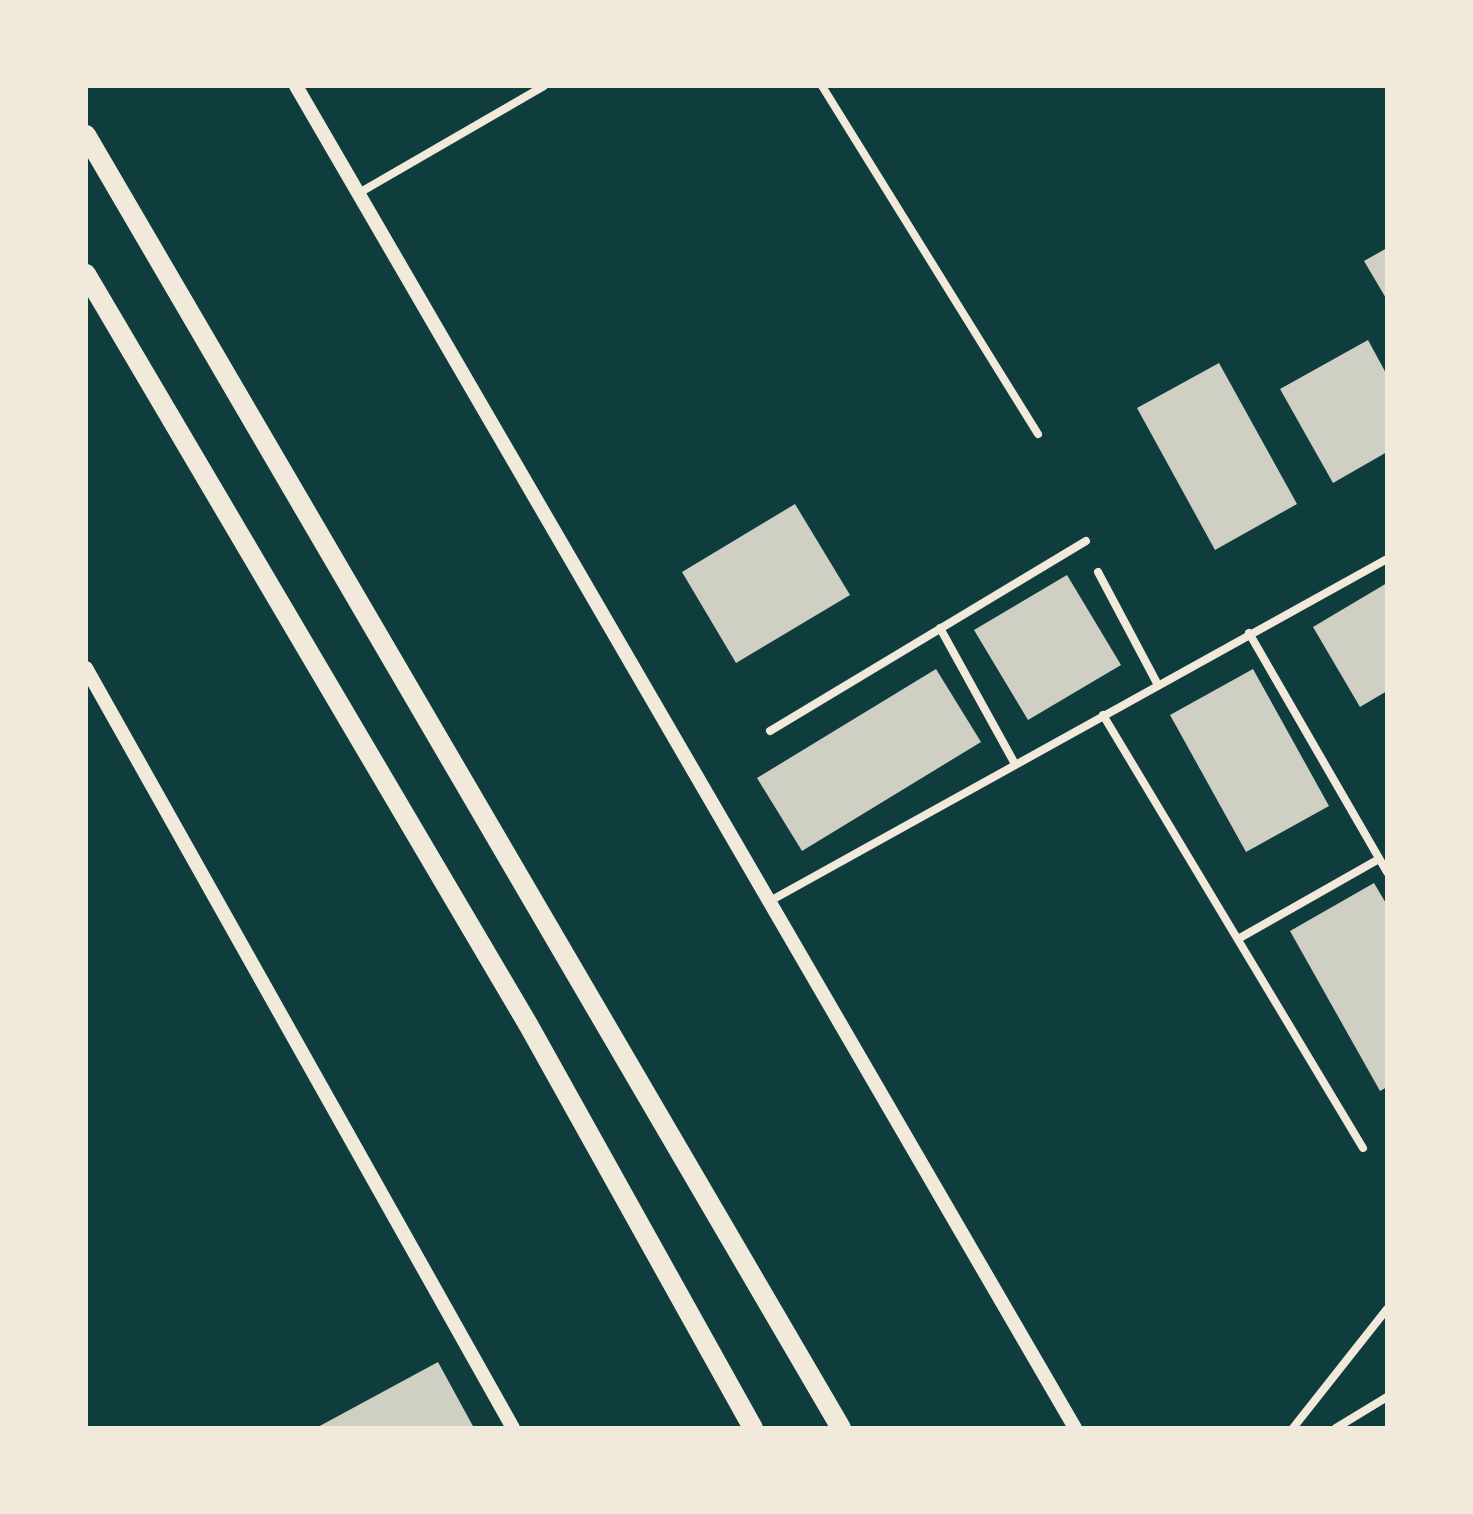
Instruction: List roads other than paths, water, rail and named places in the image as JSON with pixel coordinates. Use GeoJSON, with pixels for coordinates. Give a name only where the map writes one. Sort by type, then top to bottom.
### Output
{"type":"FeatureCollection","features":[{"type":"Feature","properties":{"kind":"main road"},"geometry":{"type":"LineString","coordinates":[[86,135],[841,1428]]}},
{"type":"Feature","properties":{"kind":"main road"},"geometry":{"type":"LineString","coordinates":[[86,274],[529,1026],[753,1428]]}},
{"type":"Feature","properties":{"kind":"street"},"geometry":{"type":"LineString","coordinates":[[296,86],[1075,1428]]}},
{"type":"Feature","properties":{"kind":"street"},"geometry":{"type":"LineString","coordinates":[[359,193],[544,86]]}},
{"type":"Feature","properties":{"kind":"street"},"geometry":{"type":"LineString","coordinates":[[822,86],[1038,434]]}},
{"type":"Feature","properties":{"kind":"street"},"geometry":{"type":"LineString","coordinates":[[770,731],[1086,541]]}},
{"type":"Feature","properties":{"kind":"street"},"geometry":{"type":"LineString","coordinates":[[770,901],[1387,559]]}},
{"type":"Feature","properties":{"kind":"street"},"geometry":{"type":"LineString","coordinates":[[1098,572],[1158,685]]}},
{"type":"Feature","properties":{"kind":"street"},"geometry":{"type":"LineString","coordinates":[[940,628],[1015,764]]}},
{"type":"Feature","properties":{"kind":"street"},"geometry":{"type":"LineString","coordinates":[[1249,633],[1387,872]]}},
{"type":"Feature","properties":{"kind":"street"},"geometry":{"type":"LineString","coordinates":[[86,668],[513,1428]]}},
{"type":"Feature","properties":{"kind":"street"},"geometry":{"type":"LineString","coordinates":[[1103,715],[1363,1148]]}},
{"type":"Feature","properties":{"kind":"street"},"geometry":{"type":"LineString","coordinates":[[1238,939],[1379,859]]}},
{"type":"Feature","properties":{"kind":"street"},"geometry":{"type":"LineString","coordinates":[[1293,1428],[1387,1309]]}},
{"type":"Feature","properties":{"kind":"street"},"geometry":{"type":"LineString","coordinates":[[1336,1428],[1387,1397]]}}]}
